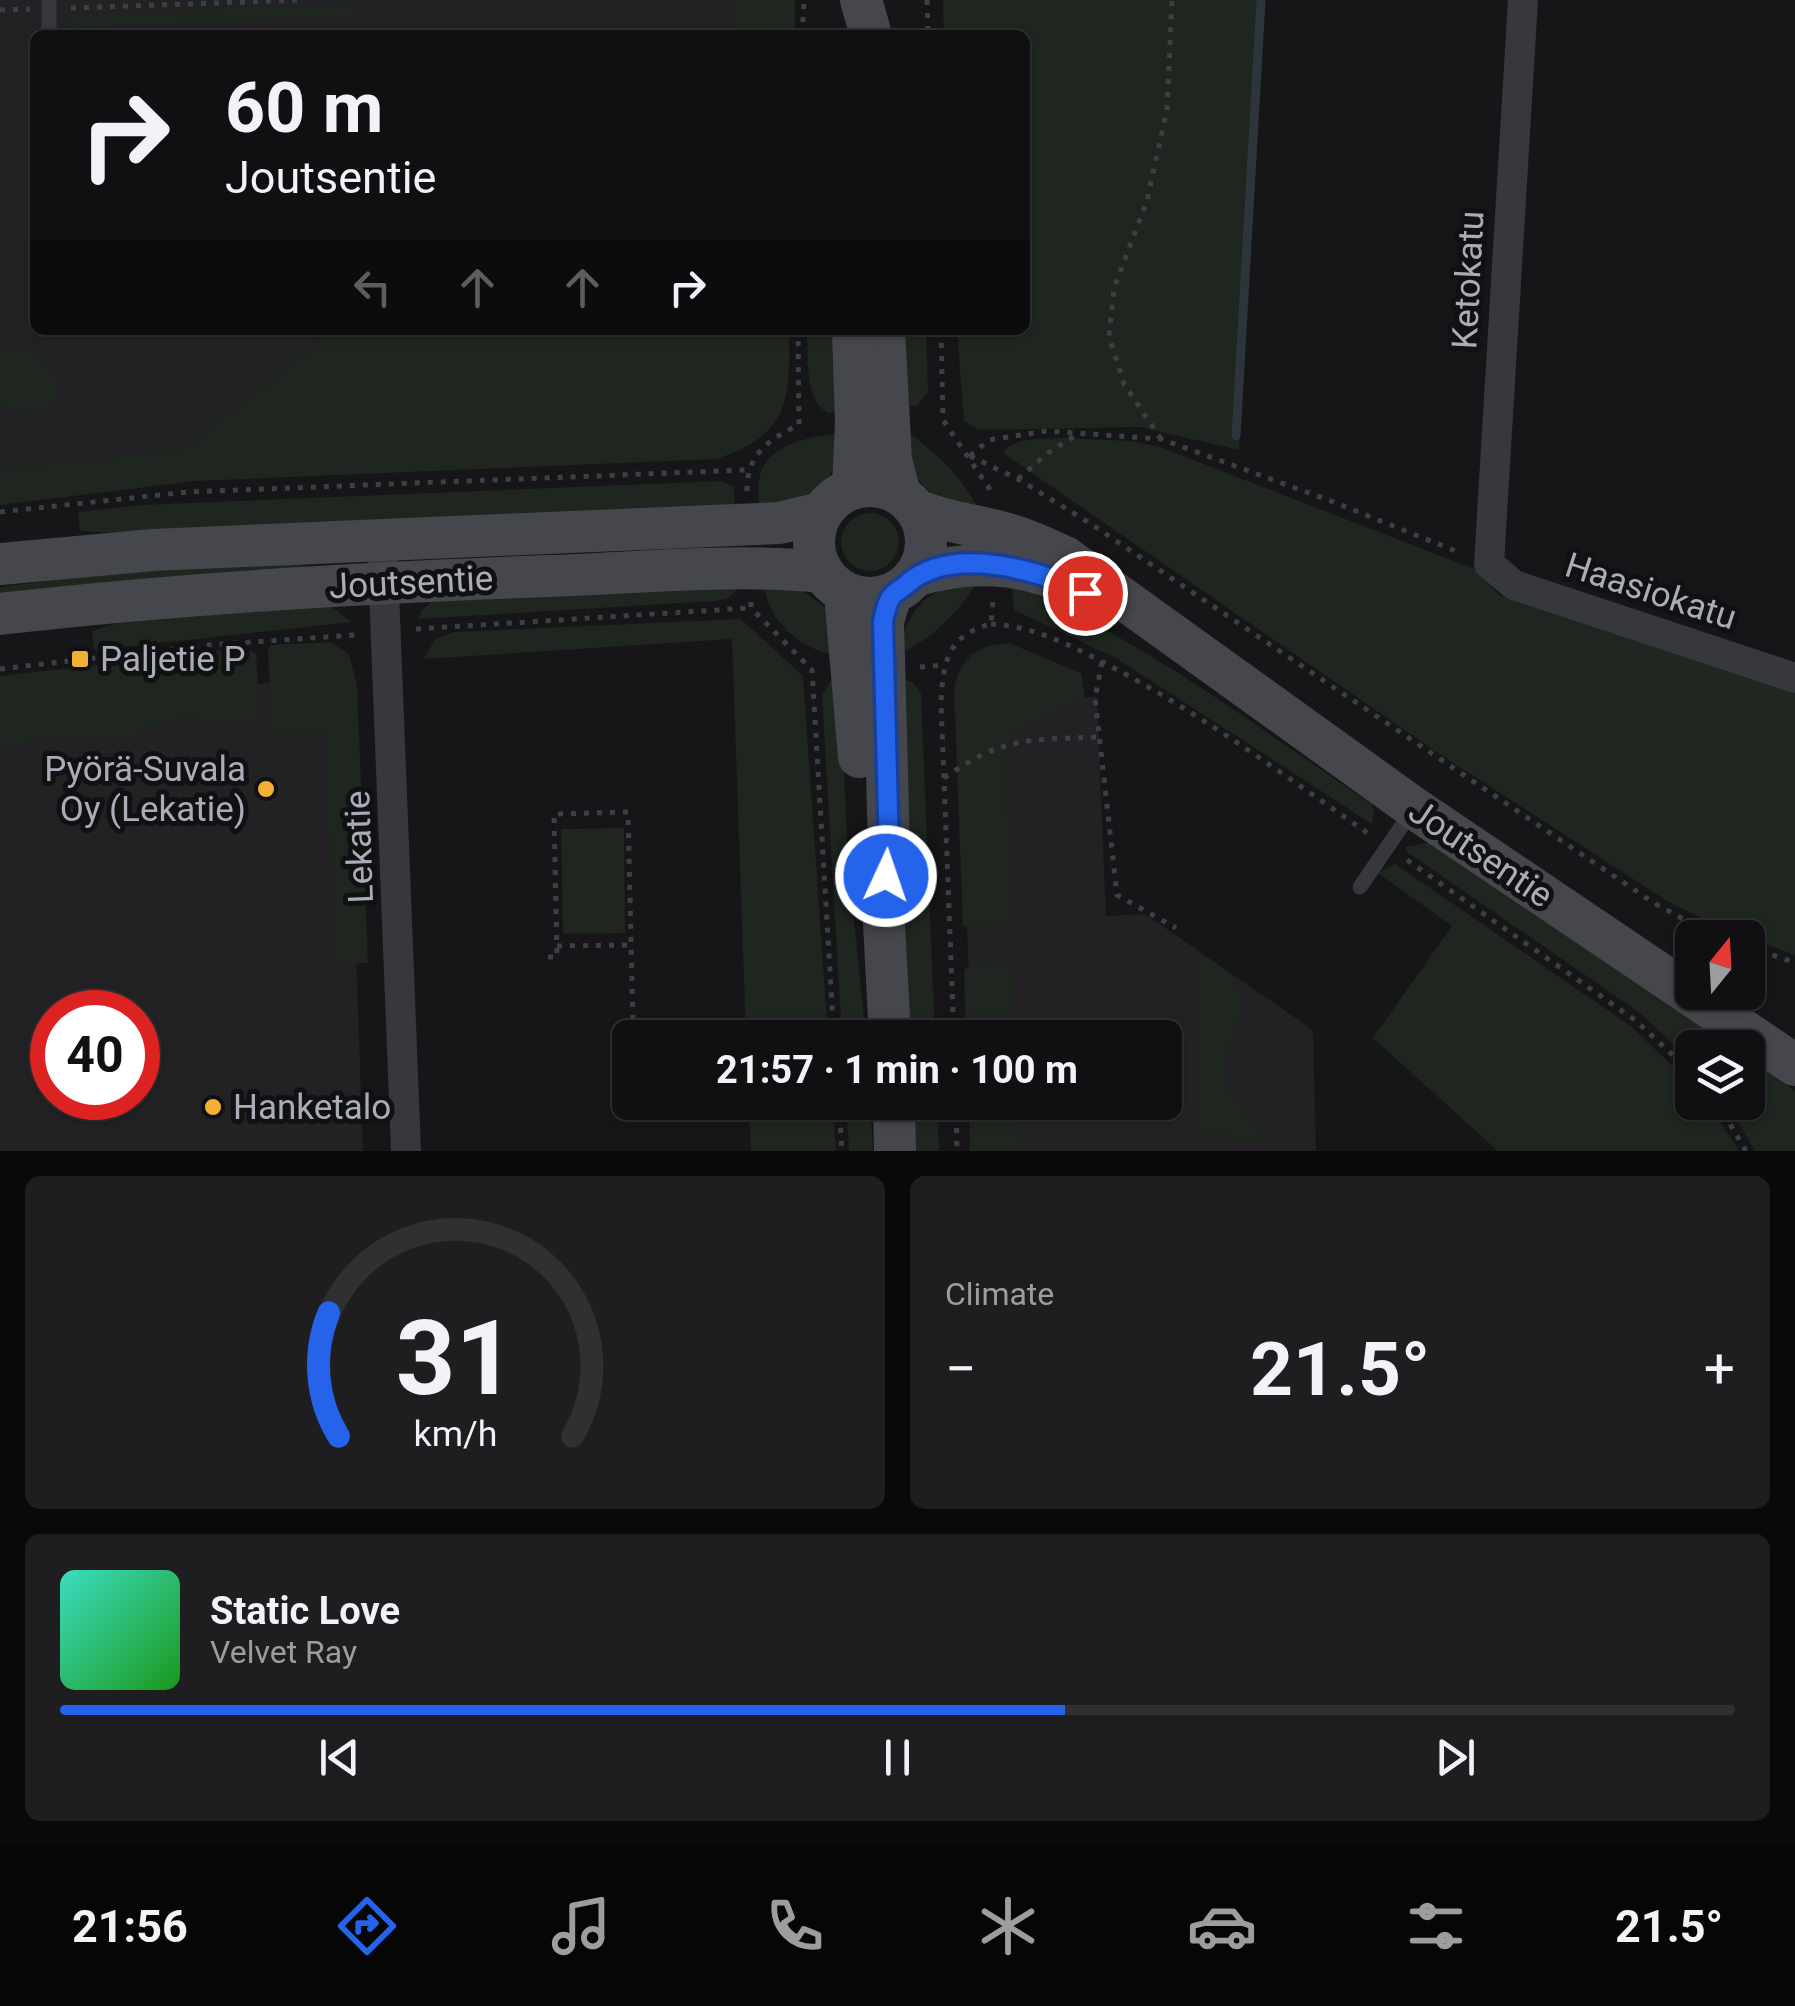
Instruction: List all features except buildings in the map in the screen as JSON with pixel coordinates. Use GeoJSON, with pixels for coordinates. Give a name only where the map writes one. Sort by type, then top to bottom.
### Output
{"type":"FeatureCollection","features":[{"type":"Feature","properties":{"kind":"main road"},"geometry":{"type":"LineString","coordinates":[[850,30],[859,0]]}},
{"type":"Feature","properties":{"kind":"main road"},"geometry":{"type":"LineString","coordinates":[[859,0],[870,30]]}},
{"type":"Feature","properties":{"kind":"main road"},"geometry":{"type":"LineString","coordinates":[[854,335],[856,423],[837,501],[814,545],[834,582],[865,856],[882,902]]}},
{"type":"Feature","properties":{"kind":"main road"},"geometry":{"type":"LineString","coordinates":[[884,335],[891,460],[926,539],[924,558],[883,621],[889,850],[882,902],[889,1020]]}},
{"type":"Feature","properties":{"kind":"main road"},"geometry":{"type":"LineString","coordinates":[[837,501],[875,486],[908,502]]}},
{"type":"Feature","properties":{"kind":"main road","name":"Joutsentie"},"geometry":{"type":"LineString","coordinates":[[0,564],[153,550],[764,524],[837,501]]}},
{"type":"Feature","properties":{"kind":"main road","name":"Joutsentie"},"geometry":{"type":"LineString","coordinates":[[908,502],[998,548]]}},
{"type":"Feature","properties":{"kind":"main road","name":"Joutsentie"},"geometry":{"type":"LineString","coordinates":[[903,585],[949,565],[1030,540],[1065,557],[1414,808],[1795,1065]]}},
{"type":"Feature","properties":{"kind":"main road","name":"Joutsentie"},"geometry":{"type":"LineString","coordinates":[[0,614],[153,596],[384,582],[750,569],[834,582]]}},
{"type":"Feature","properties":{"kind":"main road"},"geometry":{"type":"LineString","coordinates":[[834,582],[866,598],[903,585]]}},
{"type":"Feature","properties":{"kind":"main road"},"geometry":{"type":"LineString","coordinates":[[895,1120],[896,1151]]}},
{"type":"Feature","properties":{"kind":"street","name":"Ketokatu"},"geometry":{"type":"LineString","coordinates":[[1489,564],[1523,0]]}},
{"type":"Feature","properties":{"kind":"street","name":"Lekatie"},"geometry":{"type":"LineString","coordinates":[[382,540],[406,1151]]}},
{"type":"Feature","properties":{"kind":"street","name":"Haasiokatu"},"geometry":{"type":"LineString","coordinates":[[1489,564],[1514,585],[1795,678]]}},
{"type":"Feature","properties":{"kind":"lane"},"geometry":{"type":"LineString","coordinates":[[49,4],[49,30]]}},
{"type":"Feature","properties":{"kind":"lane"},"geometry":{"type":"LineString","coordinates":[[1360,886],[1414,808]]}},
{"type":"Feature","properties":{"kind":"path"},"geometry":{"type":"LineString","coordinates":[[0,10],[49,4],[302,0]]}},
{"type":"Feature","properties":{"kind":"path"},"geometry":{"type":"LineString","coordinates":[[802,30],[804,0]]}},
{"type":"Feature","properties":{"kind":"path"},"geometry":{"type":"LineString","coordinates":[[927,0],[928,30]]}},
{"type":"Feature","properties":{"kind":"path"},"geometry":{"type":"LineString","coordinates":[[1161,439],[1124,384],[1109,336],[1114,288],[1147,201],[1167,109],[1172,0]]}},
{"type":"Feature","properties":{"kind":"path"},"geometry":{"type":"LineString","coordinates":[[747,498],[746,470],[766,444],[800,424],[798,335]]}},
{"type":"Feature","properties":{"kind":"path"},"geometry":{"type":"LineString","coordinates":[[941,335],[942,420],[954,441],[970,456],[994,497],[998,548],[991,624]]}},
{"type":"Feature","properties":{"kind":"path"},"geometry":{"type":"LineString","coordinates":[[970,456],[989,440],[1047,431],[1161,439],[1489,564]]}},
{"type":"Feature","properties":{"kind":"path"},"geometry":{"type":"LineString","coordinates":[[1018,479],[1048,452],[1079,433]]}},
{"type":"Feature","properties":{"kind":"path"},"geometry":{"type":"LineString","coordinates":[[970,456],[1018,479],[1091,524],[1654,903],[1686,920]]}},
{"type":"Feature","properties":{"kind":"path"},"geometry":{"type":"LineString","coordinates":[[0,512],[188,492],[746,470]]}},
{"type":"Feature","properties":{"kind":"path"},"geometry":{"type":"LineString","coordinates":[[750,595],[751,608],[812,670],[833,1020]]}},
{"type":"Feature","properties":{"kind":"path"},"geometry":{"type":"LineString","coordinates":[[953,1020],[943,665],[964,636],[991,624],[1013,625],[1068,644],[1194,713],[1636,1020],[1675,1057]]}},
{"type":"Feature","properties":{"kind":"path"},"geometry":{"type":"LineString","coordinates":[[1102,662],[1094,698],[1117,894],[1176,928]]}},
{"type":"Feature","properties":{"kind":"path"},"geometry":{"type":"LineString","coordinates":[[944,778],[980,753],[1018,740],[1099,737]]}},
{"type":"Feature","properties":{"kind":"path"},"geometry":{"type":"LineString","coordinates":[[548,958],[557,957],[554,814],[628,812],[633,1020]]}},
{"type":"Feature","properties":{"kind":"path"},"geometry":{"type":"LineString","coordinates":[[556,946],[631,945]]}},
{"type":"Feature","properties":{"kind":"path"},"geometry":{"type":"LineString","coordinates":[[1765,952],[1795,963]]}},
{"type":"Feature","properties":{"kind":"path"},"geometry":{"type":"LineString","coordinates":[[839,1120],[842,1151]]}},
{"type":"Feature","properties":{"kind":"path"},"geometry":{"type":"LineString","coordinates":[[956,1120],[957,1151]]}},
{"type":"Feature","properties":{"kind":"path"},"geometry":{"type":"LineString","coordinates":[[1728,1120],[1746,1151]]}},
{"type":"Feature","properties":{"kind":"shaded area"},"geometry":{"type":"Polygon","coordinates":[[[0,0],[733,0],[734,30],[30,30],[30,335],[328,335],[185,449],[0,469],[0,0]]]}},
{"type":"Feature","properties":{"kind":"shaded area"},"geometry":{"type":"Polygon","coordinates":[[[733,0],[795,0],[795,30],[734,30],[733,0]]]}},
{"type":"Feature","properties":{"kind":"shaded area"},"geometry":{"type":"Polygon","coordinates":[[[943,0],[1265,0],[1239,450],[1140,427],[979,430],[964,421],[957,335],[1030,335],[1030,30],[944,30],[943,0]]]}},
{"type":"Feature","properties":{"kind":"shaded area"},"geometry":{"type":"Polygon","coordinates":[[[356,4],[356,18],[82,30],[69,30],[71,15],[356,4]]]}},
{"type":"Feature","properties":{"kind":"shaded area"},"geometry":{"type":"Polygon","coordinates":[[[328,335],[789,335],[789,376],[781,411],[759,438],[716,459],[195,481],[0,505],[0,469],[185,449],[328,335]]]}},
{"type":"Feature","properties":{"kind":"shaded area"},"geometry":{"type":"Polygon","coordinates":[[[807,335],[836,335],[844,410],[828,413],[820,407],[809,376],[807,335]]]}},
{"type":"Feature","properties":{"kind":"shaded area"},"geometry":{"type":"Polygon","coordinates":[[[905,335],[926,335],[928,392],[917,406],[902,408],[905,335]]]}},
{"type":"Feature","properties":{"kind":"shaded area"},"geometry":{"type":"Polygon","coordinates":[[[0,349],[30,349],[56,378],[56,397],[45,410],[0,406],[0,349]]]}},
{"type":"Feature","properties":{"kind":"shaded area"},"geometry":{"type":"Polygon","coordinates":[[[843,434],[833,469],[818,490],[794,502],[759,511],[761,473],[773,455],[802,440],[843,434]]]}},
{"type":"Feature","properties":{"kind":"shaded area"},"geometry":{"type":"Polygon","coordinates":[[[910,434],[952,471],[983,516],[939,498],[919,480],[910,453],[910,434]]]}},
{"type":"Feature","properties":{"kind":"shaded area"},"geometry":{"type":"Polygon","coordinates":[[[1022,441],[1131,441],[1160,447],[1474,569],[1499,595],[1795,692],[1795,955],[1765,944],[1765,920],[1705,920],[1669,902],[1435,751],[1003,453],[1022,441]]]}},
{"type":"Feature","properties":{"kind":"shaded area"},"geometry":{"type":"Polygon","coordinates":[[[721,481],[734,487],[735,512],[175,536],[80,531],[78,512],[142,505],[721,481]]]}},
{"type":"Feature","properties":{"kind":"shaded area"},"geometry":{"type":"Polygon","coordinates":[[[870,513],[890,522],[899,542],[890,562],[870,571],[850,562],[841,542],[850,522],[870,513]]]}},
{"type":"Feature","properties":{"kind":"shaded area"},"geometry":{"type":"Polygon","coordinates":[[[301,563],[306,571],[0,604],[0,587],[114,573],[301,563]]]}},
{"type":"Feature","properties":{"kind":"shaded area"},"geometry":{"type":"Polygon","coordinates":[[[980,578],[945,622],[898,655],[909,622],[924,601],[934,593],[980,578]]]}},
{"type":"Feature","properties":{"kind":"shaded area"},"geometry":{"type":"Polygon","coordinates":[[[764,580],[798,588],[827,609],[840,655],[813,648],[788,631],[771,608],[764,580]]]}},
{"type":"Feature","properties":{"kind":"shaded area"},"geometry":{"type":"Polygon","coordinates":[[[1012,584],[1107,630],[1241,714],[1371,804],[1372,824],[1116,658],[1014,610],[1012,584]]]}},
{"type":"Feature","properties":{"kind":"shaded area"},"geometry":{"type":"Polygon","coordinates":[[[739,588],[727,599],[714,601],[418,619],[421,611],[441,593],[739,588]]]}},
{"type":"Feature","properties":{"kind":"shaded area"},"geometry":{"type":"Polygon","coordinates":[[[330,606],[352,622],[94,650],[92,631],[158,611],[330,606]]]}},
{"type":"Feature","properties":{"kind":"shaded area"},"geometry":{"type":"Polygon","coordinates":[[[741,619],[803,676],[827,1020],[745,1020],[732,639],[424,659],[435,639],[455,632],[741,619]]]}},
{"type":"Feature","properties":{"kind":"shaded area"},"geometry":{"type":"Polygon","coordinates":[[[331,642],[349,654],[357,685],[368,963],[334,964],[325,733],[272,735],[268,649],[271,645],[331,642]]]}},
{"type":"Feature","properties":{"kind":"shaded area"},"geometry":{"type":"Polygon","coordinates":[[[1009,643],[1081,673],[1085,696],[1017,730],[1004,744],[1012,925],[967,927],[963,925],[954,689],[961,669],[972,655],[1009,643]]]}},
{"type":"Feature","properties":{"kind":"shaded area"},"geometry":{"type":"Polygon","coordinates":[[[246,648],[256,653],[260,720],[197,723],[196,715],[146,727],[130,740],[51,739],[0,748],[0,676],[246,648]]]}},
{"type":"Feature","properties":{"kind":"shaded area"},"geometry":{"type":"Polygon","coordinates":[[[346,666],[363,1151],[0,1151],[0,738],[346,666]]]}},
{"type":"Feature","properties":{"kind":"shaded area"},"geometry":{"type":"Polygon","coordinates":[[[897,678],[913,682],[921,694],[934,1020],[908,1020],[897,678]]]}},
{"type":"Feature","properties":{"kind":"shaded area"},"geometry":{"type":"Polygon","coordinates":[[[840,679],[848,862],[864,1020],[841,1020],[822,695],[830,682],[840,679]]]}},
{"type":"Feature","properties":{"kind":"shaded area"},"geometry":{"type":"Polygon","coordinates":[[[1097,697],[1106,916],[1145,914],[1313,1030],[1316,1151],[976,1151],[975,1120],[1182,1120],[1182,1020],[970,1020],[964,838],[1007,729],[1072,698],[1097,697]]]}},
{"type":"Feature","properties":{"kind":"shaded area"},"geometry":{"type":"Polygon","coordinates":[[[624,828],[625,933],[563,934],[561,829],[624,828]]]}},
{"type":"Feature","properties":{"kind":"shaded area"},"geometry":{"type":"Polygon","coordinates":[[[1442,845],[1708,1030],[1675,1030],[1675,1046],[1640,1013],[1407,852],[1406,847],[1442,845]]]}},
{"type":"Feature","properties":{"kind":"shaded area"},"geometry":{"type":"Polygon","coordinates":[[[1395,864],[1632,1027],[1675,1069],[1675,1120],[1719,1120],[1739,1151],[1498,1151],[1373,1038],[1452,926],[1378,873],[1395,864]]]}},
{"type":"Feature","properties":{"kind":"shaded area"},"geometry":{"type":"Polygon","coordinates":[[[1194,953],[1221,967],[1235,980],[1241,994],[1241,1008],[1224,1069],[1226,1084],[1269,1141],[1231,1142],[1230,1132],[1200,1132],[1194,953]]]}},
{"type":"Feature","properties":{"kind":"shaded area"},"geometry":{"type":"Polygon","coordinates":[[[1013,964],[1015,1020],[965,1020],[964,970],[973,965],[1013,964]]]}},
{"type":"Feature","properties":{"kind":"shaded area"},"geometry":{"type":"Polygon","coordinates":[[[1765,1070],[1795,1091],[1795,1151],[1755,1151],[1737,1120],[1765,1120],[1765,1070]]]}},
{"type":"Feature","properties":{"kind":"shaded area"},"geometry":{"type":"Polygon","coordinates":[[[750,1120],[833,1120],[836,1151],[751,1151],[750,1120]]]}},
{"type":"Feature","properties":{"kind":"shaded area"},"geometry":{"type":"Polygon","coordinates":[[[847,1120],[871,1120],[873,1151],[849,1151],[847,1120]]]}},
{"type":"Feature","properties":{"kind":"shaded area"},"geometry":{"type":"Polygon","coordinates":[[[912,1120],[938,1120],[939,1151],[913,1151],[912,1120]]]}},
{"type":"Feature","properties":{"kind":"shaded area"},"geometry":{"type":"Polygon","coordinates":[[[969,1120],[1018,1120],[1019,1151],[970,1151],[969,1120]]]}},
{"type":"Feature","properties":{"kind":"waterway"},"geometry":{"type":"LineString","coordinates":[[1236,436],[1261,0]]}},
{"type":"Feature","properties":{"kind":"place","name":"Paljetie P"},"geometry":{"type":"Point","coordinates":[80,659]}},
{"type":"Feature","properties":{"kind":"place","name":"Pyörä-Suvala Oy (Lekatie)"},"geometry":{"type":"Point","coordinates":[266,789]}},
{"type":"Feature","properties":{"kind":"place","name":"Hanketalo"},"geometry":{"type":"Point","coordinates":[213,1107]}},
{"type":"Feature","properties":{"kind":"route"},"geometry":{"type":"LineString","coordinates":[[886,876],[889,850],[883,621],[891,594],[915,576],[949,565],[1023,569],[1056,578],[1085,593]]}}]}
